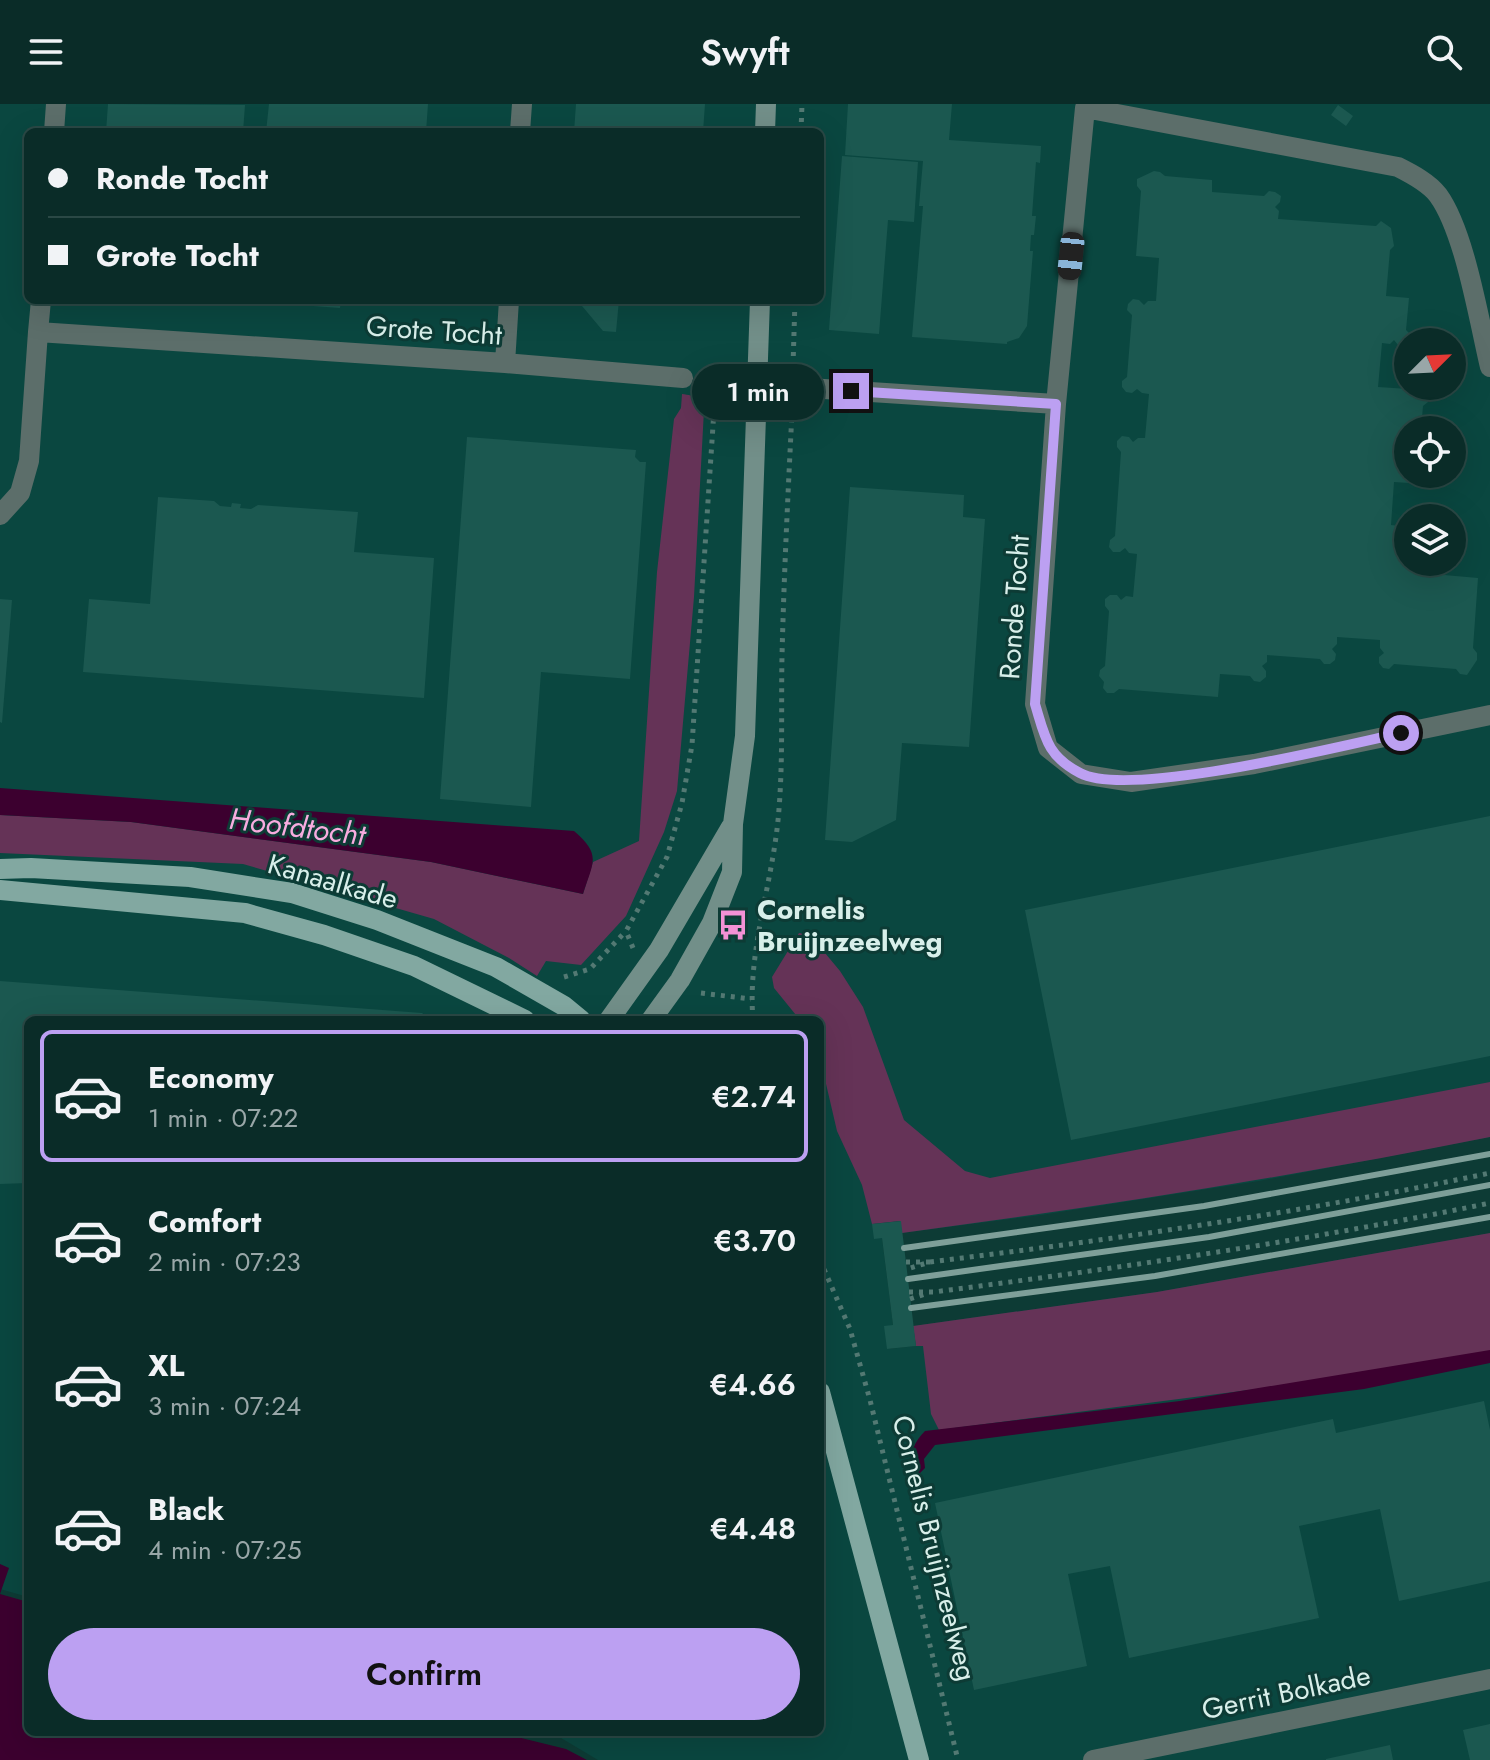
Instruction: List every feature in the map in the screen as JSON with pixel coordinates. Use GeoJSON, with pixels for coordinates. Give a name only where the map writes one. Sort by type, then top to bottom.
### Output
{"type":"FeatureCollection","features":[{"type":"Feature","properties":{"kind":"main road"},"geometry":{"type":"LineString","coordinates":[[765,128],[766,104]]}},
{"type":"Feature","properties":{"kind":"main road"},"geometry":{"type":"LineString","coordinates":[[654,1016],[680,980],[712,923],[732,872],[733,824],[745,736],[760,304]]}},
{"type":"Feature","properties":{"kind":"main road"},"geometry":{"type":"LineString","coordinates":[[612,1016],[652,961],[733,824]]}},
{"type":"Feature","properties":{"kind":"main road","name":"Kanaalkade"},"geometry":{"type":"LineString","coordinates":[[0,869],[190,877],[292,893],[377,920],[496,967],[575,1016]]}},
{"type":"Feature","properties":{"kind":"main road","name":"Kanaalkade"},"geometry":{"type":"LineString","coordinates":[[0,890],[245,913],[324,935],[414,966],[517,1016]]}},
{"type":"Feature","properties":{"kind":"main road"},"geometry":{"type":"LineString","coordinates":[[824,1410],[919,1760]]}},
{"type":"Feature","properties":{"kind":"street"},"geometry":{"type":"LineString","coordinates":[[54,128],[56,104]]}},
{"type":"Feature","properties":{"kind":"street"},"geometry":{"type":"LineString","coordinates":[[520,128],[522,104]]}},
{"type":"Feature","properties":{"kind":"street","name":"Ronde Tocht"},"geometry":{"type":"LineString","coordinates":[[1490,367],[1460,245],[1449,214],[1437,193],[1414,175],[1398,167],[1086,106],[1056,404],[1035,704],[1048,748],[1081,774],[1131,782],[1254,764],[1490,715]]}},
{"type":"Feature","properties":{"kind":"street"},"geometry":{"type":"LineString","coordinates":[[0,515],[20,493],[29,461],[41,304]]}},
{"type":"Feature","properties":{"kind":"street"},"geometry":{"type":"LineString","coordinates":[[505,363],[509,304]]}},
{"type":"Feature","properties":{"kind":"street","name":"Grote Tocht"},"geometry":{"type":"LineString","coordinates":[[38,332],[683,378]]}},
{"type":"Feature","properties":{"kind":"street"},"geometry":{"type":"LineString","coordinates":[[793,387],[1056,404]]}},
{"type":"Feature","properties":{"kind":"street","name":"Gerrit Bolkade"},"geometry":{"type":"LineString","coordinates":[[1093,1760],[1490,1679]]}},
{"type":"Feature","properties":{"kind":"path"},"geometry":{"type":"LineString","coordinates":[[801,128],[802,104]]}},
{"type":"Feature","properties":{"kind":"path"},"geometry":{"type":"LineString","coordinates":[[753,1016],[754,957],[773,867],[779,807],[795,304]]}},
{"type":"Feature","properties":{"kind":"path"},"geometry":{"type":"LineString","coordinates":[[546,996],[558,979],[590,969],[626,931],[667,857],[682,803],[692,745],[715,395],[702,380],[683,378]]}},
{"type":"Feature","properties":{"kind":"path"},"geometry":{"type":"LineString","coordinates":[[626,931],[632,948],[652,961]]}},
{"type":"Feature","properties":{"kind":"path"},"geometry":{"type":"LineString","coordinates":[[680,980],[700,993],[751,999]]}},
{"type":"Feature","properties":{"kind":"path"},"geometry":{"type":"LineString","coordinates":[[906,1265],[1148,1233],[1350,1200],[1490,1173]]}},
{"type":"Feature","properties":{"kind":"path"},"geometry":{"type":"LineString","coordinates":[[910,1295],[1262,1245],[1490,1203]]}},
{"type":"Feature","properties":{"kind":"path","name":"Cornelis Bruijnzeelweg"},"geometry":{"type":"LineString","coordinates":[[824,1269],[850,1329],[870,1400],[958,1760]]}},
{"type":"Feature","properties":{"kind":"shaded area"},"geometry":{"type":"Polygon","coordinates":[[[0,104],[1490,104],[1490,1137],[1259,1181],[1041,1215],[902,1233],[900,1221],[872,1224],[882,1238],[893,1325],[888,1349],[915,1346],[913,1326],[1157,1292],[1490,1233],[1490,1760],[598,1760],[558,1736],[824,1736],[824,1016],[24,1016],[24,1596],[0,1589],[0,104]]]}},
{"type":"Feature","properties":{"kind":"shaded area"},"geometry":{"type":"Polygon","coordinates":[[[682,394],[697,398],[704,410],[694,597],[677,791],[664,832],[626,916],[581,965],[546,961],[537,976],[434,919],[243,864],[0,853],[0,815],[131,822],[431,862],[583,894],[593,862],[639,841],[657,572],[674,419],[681,408],[682,394]]]}},
{"type":"Feature","properties":{"kind":"shaded area"},"geometry":{"type":"Polygon","coordinates":[[[799,933],[810,935],[840,971],[863,1007],[904,1120],[965,1171],[990,1178],[1490,1082],[1490,1137],[1197,1190],[902,1233],[900,1221],[872,1224],[862,1185],[837,1131],[824,1075],[824,1016],[797,1016],[774,988],[772,977],[799,933]]]}},
{"type":"Feature","properties":{"kind":"shaded area"},"geometry":{"type":"Polygon","coordinates":[[[1490,1233],[1490,1359],[939,1430],[931,1414],[923,1346],[916,1346],[913,1326],[1157,1292],[1490,1233]]]}},
{"type":"Feature","properties":{"kind":"water","name":"Hoofdtocht"},"geometry":{"type":"Polygon","coordinates":[[[0,788],[574,831],[589,846],[593,860],[583,894],[431,862],[131,822],[0,815],[0,788]]]}},
{"type":"Feature","properties":{"kind":"water"},"geometry":{"type":"Polygon","coordinates":[[[1490,1350],[1490,1363],[1364,1389],[935,1445],[924,1459],[925,1468],[919,1474],[922,1483],[918,1485],[914,1475],[911,1475],[912,1451],[925,1431],[1180,1401],[1490,1350]]]}},
{"type":"Feature","properties":{"kind":"water"},"geometry":{"type":"Polygon","coordinates":[[[0,1564],[9,1568],[0,1594],[0,1564]]]}},
{"type":"Feature","properties":{"kind":"water"},"geometry":{"type":"Polygon","coordinates":[[[0,1594],[24,1601],[24,1736],[513,1736],[566,1749],[587,1760],[0,1760],[0,1594]]]}},
{"type":"Feature","properties":{"kind":"building"},"geometry":{"type":"Polygon","coordinates":[[[108,104],[245,105],[243,128],[106,128],[108,104]]]}},
{"type":"Feature","properties":{"kind":"building"},"geometry":{"type":"Polygon","coordinates":[[[269,104],[428,104],[426,128],[266,128],[269,104]]]}},
{"type":"Feature","properties":{"kind":"building"},"geometry":{"type":"Polygon","coordinates":[[[576,104],[705,104],[703,128],[574,128],[576,104]]]}},
{"type":"Feature","properties":{"kind":"building"},"geometry":{"type":"Polygon","coordinates":[[[848,104],[952,104],[949,140],[1041,146],[1040,163],[1036,162],[1032,216],[1036,216],[1034,235],[1031,235],[1030,251],[1033,251],[1027,326],[1019,338],[1007,344],[912,337],[923,206],[919,206],[923,161],[845,155],[848,104]]]}},
{"type":"Feature","properties":{"kind":"building"},"geometry":{"type":"Polygon","coordinates":[[[1338,105],[1353,116],[1346,126],[1331,115],[1338,105]]]}},
{"type":"Feature","properties":{"kind":"building"},"geometry":{"type":"Polygon","coordinates":[[[842,156],[918,162],[914,222],[888,220],[879,334],[829,330],[842,156]]]}},
{"type":"Feature","properties":{"kind":"building"},"geometry":{"type":"Polygon","coordinates":[[[1154,171],[1165,176],[1212,180],[1212,192],[1264,196],[1269,191],[1275,192],[1281,196],[1275,207],[1279,211],[1278,219],[1376,226],[1381,221],[1391,228],[1394,246],[1390,250],[1386,296],[1409,298],[1406,328],[1394,328],[1394,340],[1390,344],[1382,343],[1378,387],[1394,388],[1394,400],[1428,400],[1423,406],[1422,416],[1394,416],[1391,525],[1394,525],[1394,576],[1478,578],[1473,648],[1477,660],[1467,675],[1460,674],[1456,669],[1394,664],[1389,669],[1383,668],[1379,663],[1379,657],[1384,653],[1380,640],[1337,637],[1337,644],[1332,649],[1336,654],[1335,660],[1330,664],[1324,664],[1320,659],[1267,655],[1267,662],[1262,666],[1266,677],[1260,682],[1250,676],[1220,674],[1218,697],[1119,689],[1107,693],[1103,688],[1104,682],[1099,676],[1105,666],[1109,611],[1105,599],[1110,595],[1117,595],[1121,600],[1126,596],[1133,597],[1137,554],[1129,553],[1125,548],[1113,552],[1109,547],[1110,540],[1115,536],[1121,452],[1117,441],[1122,436],[1129,437],[1133,442],[1145,438],[1149,394],[1137,389],[1132,393],[1126,392],[1122,387],[1122,381],[1127,377],[1132,315],[1127,310],[1133,299],[1144,305],[1148,301],[1156,301],[1159,258],[1136,256],[1141,191],[1137,179],[1154,171]]]}},
{"type":"Feature","properties":{"kind":"building"},"geometry":{"type":"Polygon","coordinates":[[[286,304],[340,304],[340,308],[286,304]]]}},
{"type":"Feature","properties":{"kind":"building"},"geometry":{"type":"Polygon","coordinates":[[[580,304],[619,304],[616,332],[603,331],[580,304]]]}},
{"type":"Feature","properties":{"kind":"building"},"geometry":{"type":"Polygon","coordinates":[[[467,437],[636,450],[635,457],[640,462],[646,462],[630,679],[541,672],[531,807],[440,799],[467,437]]]}},
{"type":"Feature","properties":{"kind":"building"},"geometry":{"type":"Polygon","coordinates":[[[850,487],[964,495],[963,517],[985,519],[969,747],[902,743],[896,820],[852,842],[825,840],[850,487]]]}},
{"type":"Feature","properties":{"kind":"building"},"geometry":{"type":"Polygon","coordinates":[[[158,497],[214,501],[220,506],[231,507],[232,503],[241,504],[240,508],[251,509],[258,505],[358,512],[354,552],[434,558],[424,698],[83,672],[89,599],[150,604],[158,497]]]}},
{"type":"Feature","properties":{"kind":"building"},"geometry":{"type":"Polygon","coordinates":[[[0,599],[12,600],[2,723],[0,722],[0,599]]]}},
{"type":"Feature","properties":{"kind":"building"},"geometry":{"type":"Polygon","coordinates":[[[1490,816],[1490,1056],[1071,1140],[1025,910],[1490,816]]]}},
{"type":"Feature","properties":{"kind":"building"},"geometry":{"type":"Polygon","coordinates":[[[0,981],[422,1013],[425,1016],[24,1016],[24,1183],[0,1184],[0,981]]]}},
{"type":"Feature","properties":{"kind":"building"},"geometry":{"type":"Polygon","coordinates":[[[901,1221],[916,1346],[887,1349],[884,1326],[893,1325],[882,1238],[874,1239],[872,1224],[901,1221]]]}},
{"type":"Feature","properties":{"kind":"building"},"geometry":{"type":"Polygon","coordinates":[[[1484,1401],[1490,1430],[1490,1581],[1399,1601],[1380,1509],[1299,1526],[1319,1618],[1129,1658],[1110,1566],[1068,1574],[1087,1666],[974,1690],[935,1503],[1333,1419],[1336,1433],[1484,1401]]]}},
{"type":"Feature","properties":{"kind":"building"},"geometry":{"type":"Polygon","coordinates":[[[1490,1724],[1490,1760],[1470,1760],[1463,1730],[1490,1724]]]}},
{"type":"Feature","properties":{"kind":"building"},"geometry":{"type":"Polygon","coordinates":[[[1390,1745],[1393,1760],[1326,1760],[1326,1759],[1390,1745]]]}},
{"type":"Feature","properties":{"kind":"railway"},"geometry":{"type":"LineString","coordinates":[[904,1248],[1204,1206],[1490,1154]]}},
{"type":"Feature","properties":{"kind":"railway"},"geometry":{"type":"LineString","coordinates":[[908,1279],[1209,1237],[1490,1185]]}},
{"type":"Feature","properties":{"kind":"railway"},"geometry":{"type":"LineString","coordinates":[[911,1308],[1155,1276],[1490,1217]]}},
{"type":"Feature","properties":{"kind":"place","name":"Cornelis Bruijnzeelweg"},"geometry":{"type":"Point","coordinates":[733,925]}},
{"type":"Feature","properties":{"kind":"route"},"geometry":{"type":"LineString","coordinates":[[851,391],[1056,404],[1035,704],[1048,748],[1081,774],[1131,782],[1254,764],[1401,733]]}}]}
